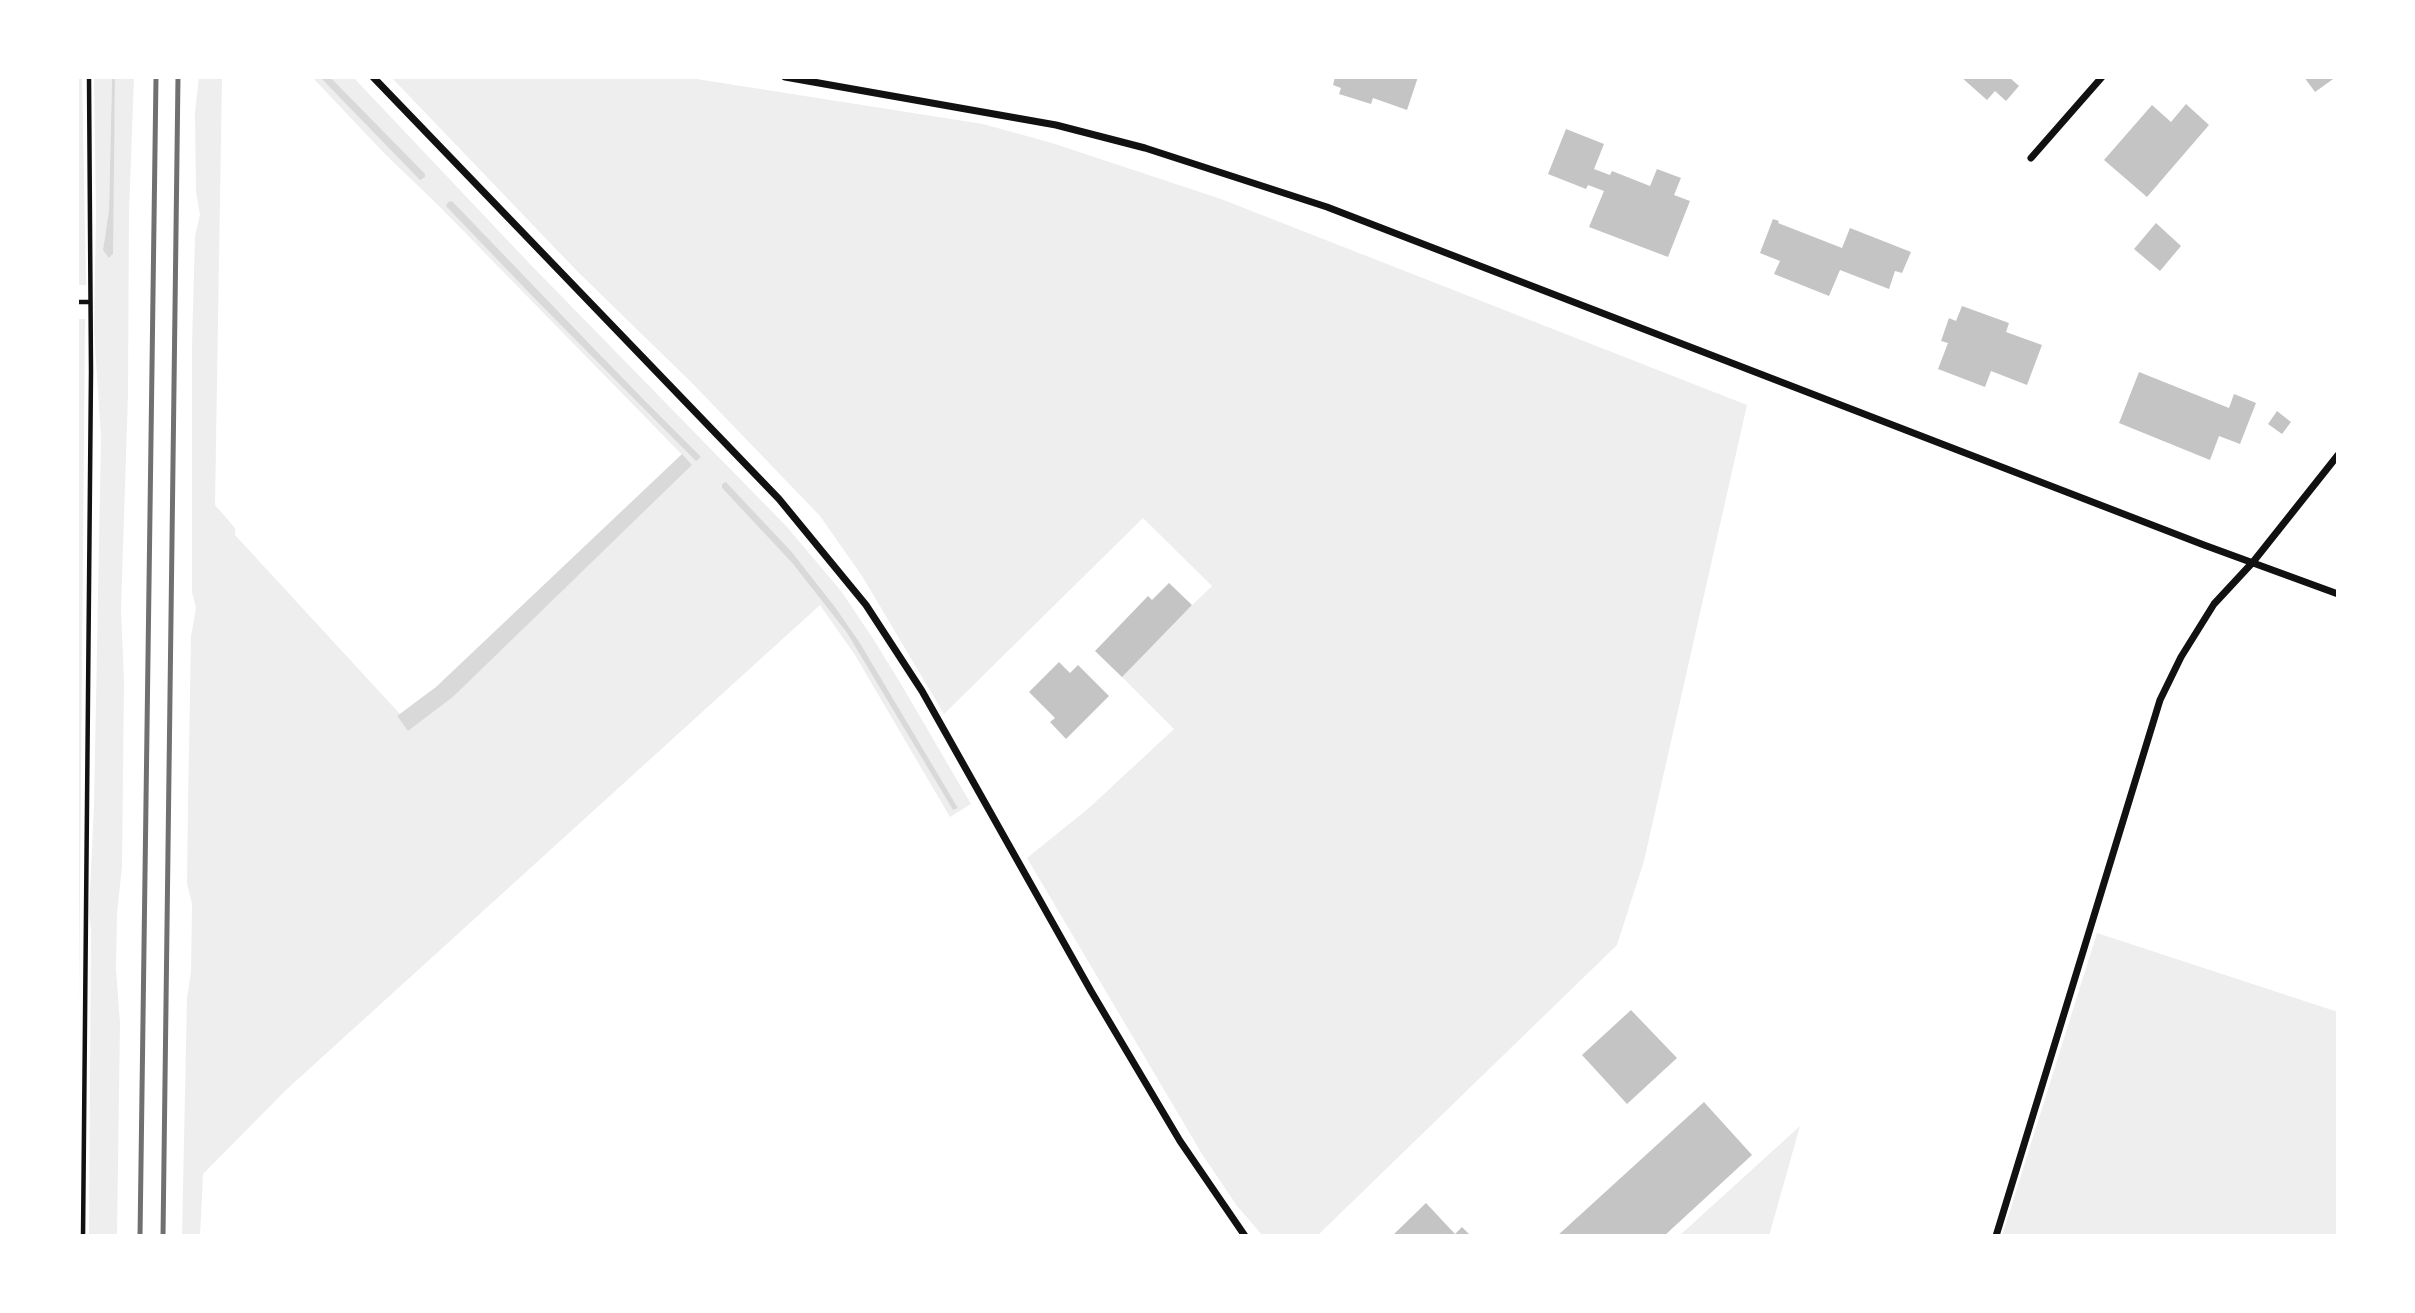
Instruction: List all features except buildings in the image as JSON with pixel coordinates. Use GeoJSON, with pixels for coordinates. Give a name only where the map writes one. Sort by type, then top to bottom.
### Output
{"type":"FeatureCollection","features":[{"type":"Feature","properties":{"kind":"street"},"geometry":{"type":"LineString","coordinates":[[373,77],[779,499],[866,605],[922,691],[1091,991],[1180,1141],[1245,1236]]}},
{"type":"Feature","properties":{"kind":"street"},"geometry":{"type":"LineString","coordinates":[[785,77],[1056,125],[1145,148],[1301,198],[2179,536],[2338,594]]}},
{"type":"Feature","properties":{"kind":"street"},"geometry":{"type":"LineString","coordinates":[[2031,158],[2102,77]]}},
{"type":"Feature","properties":{"kind":"street"},"geometry":{"type":"LineString","coordinates":[[1996,1236],[2160,699],[2180,657],[2214,604],[2253,562],[2338,455]]}},
{"type":"Feature","properties":{"kind":"path"},"geometry":{"type":"LineString","coordinates":[[83,1236],[90,302],[89,77]]}},
{"type":"Feature","properties":{"kind":"path"},"geometry":{"type":"LineString","coordinates":[[77,302],[90,302]]}},
{"type":"Feature","properties":{"kind":"shaded area"},"geometry":{"type":"Polygon","coordinates":[[[77,77],[82,77],[86,285],[77,285],[77,77]]]}},
{"type":"Feature","properties":{"kind":"shaded area"},"geometry":{"type":"Polygon","coordinates":[[[94,77],[112,77],[109,210],[104,242],[112,257],[115,77],[134,77],[121,609],[124,681],[122,867],[117,913],[116,969],[120,1023],[117,1236],[89,1236],[89,913],[94,806],[101,438],[94,330],[94,77]]]}},
{"type":"Feature","properties":{"kind":"shaded area"},"geometry":{"type":"Polygon","coordinates":[[[112,77],[115,77],[113,254],[109,258],[103,250],[109,210],[112,77]]]}},
{"type":"Feature","properties":{"kind":"shaded area"},"geometry":{"type":"Polygon","coordinates":[[[199,77],[222,77],[215,505],[235,528],[235,535],[400,714],[397,716],[408,731],[453,697],[692,465],[312,77],[320,77],[422,179],[381,130],[330,77],[353,77],[528,262],[787,527],[841,591],[872,637],[971,804],[950,817],[855,655],[820,605],[286,1090],[203,1174],[200,1236],[182,1236],[187,998],[191,972],[192,904],[187,883],[191,636],[196,608],[192,592],[192,344],[195,236],[200,215],[196,191],[195,113],[199,77]],[[452,201],[448,202],[447,206],[537,301],[697,461],[601,355],[452,201]],[[727,483],[722,484],[722,488],[793,564],[847,633],[953,810],[958,808],[860,643],[835,607],[791,551],[727,483]]]}},
{"type":"Feature","properties":{"kind":"shaded area"},"geometry":{"type":"Polygon","coordinates":[[[320,77],[330,77],[425,177],[420,180],[320,77]]]}},
{"type":"Feature","properties":{"kind":"shaded area"},"geometry":{"type":"Polygon","coordinates":[[[391,77],[684,77],[983,124],[1052,143],[1221,199],[1747,405],[1644,861],[1617,945],[1317,1236],[1263,1236],[1237,1206],[1202,1154],[1027,858],[1090,807],[1174,729],[1120,675],[1212,586],[1143,518],[944,714],[862,576],[820,516],[692,383],[577,271],[391,77]]]}},
{"type":"Feature","properties":{"kind":"shaded area"},"geometry":{"type":"Polygon","coordinates":[[[452,201],[701,457],[696,461],[537,301],[446,206],[452,201]]]}},
{"type":"Feature","properties":{"kind":"shaded area"},"geometry":{"type":"Polygon","coordinates":[[[77,319],[85,319],[77,1236],[77,319]]]}},
{"type":"Feature","properties":{"kind":"shaded area"},"geometry":{"type":"Polygon","coordinates":[[[682,454],[692,465],[453,697],[408,731],[397,716],[436,687],[682,454]]]}},
{"type":"Feature","properties":{"kind":"shaded area"},"geometry":{"type":"Polygon","coordinates":[[[726,482],[791,551],[835,607],[860,643],[958,808],[953,810],[847,633],[793,564],[722,488],[722,484],[726,482]]]}},
{"type":"Feature","properties":{"kind":"shaded area"},"geometry":{"type":"Polygon","coordinates":[[[2097,933],[2338,1012],[2338,1236],[2002,1236],[2097,933]]]}},
{"type":"Feature","properties":{"kind":"shaded area"},"geometry":{"type":"Polygon","coordinates":[[[1800,1126],[1769,1236],[1679,1236],[1800,1126]]]}},
{"type":"Feature","properties":{"kind":"railway"},"geometry":{"type":"LineString","coordinates":[[140,1236],[156,77]]}},
{"type":"Feature","properties":{"kind":"railway"},"geometry":{"type":"LineString","coordinates":[[163,1236],[178,77]]}}]}
